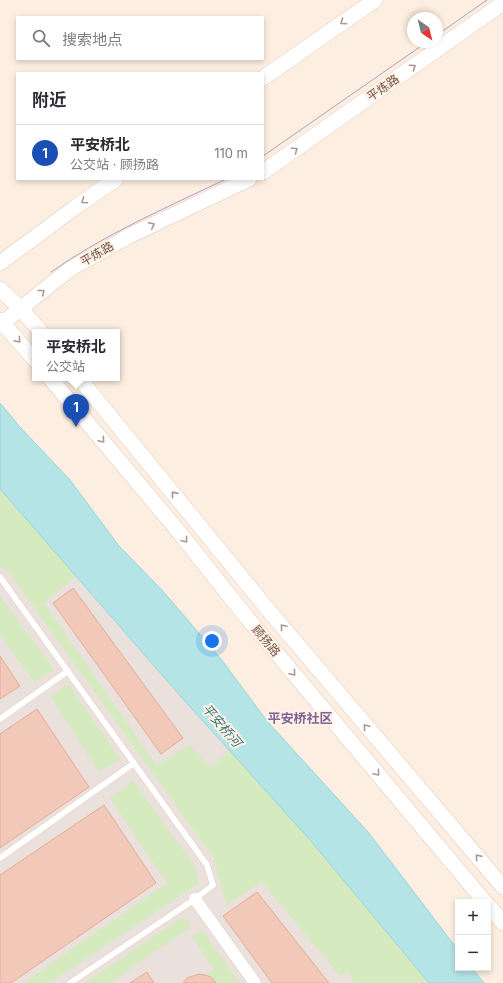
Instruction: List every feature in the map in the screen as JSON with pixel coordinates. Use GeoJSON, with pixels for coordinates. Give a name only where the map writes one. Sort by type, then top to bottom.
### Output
{"type":"FeatureCollection","features":[{"type":"Feature","properties":{"kind":"street"},"geometry":{"type":"LineString","coordinates":[[264,77],[375,0]]}},
{"type":"Feature","properties":{"kind":"street","name":"平炼路"},"geometry":{"type":"LineString","coordinates":[[264,171],[503,3]]}},
{"type":"Feature","properties":{"kind":"street"},"geometry":{"type":"LineString","coordinates":[[0,263],[115,180]]}},
{"type":"Feature","properties":{"kind":"street","name":"平炼路"},"geometry":{"type":"LineString","coordinates":[[1,323],[21,309],[70,269],[131,235],[247,180]]}},
{"type":"Feature","properties":{"kind":"street"},"geometry":{"type":"LineString","coordinates":[[0,289],[21,309],[38,329]]}},
{"type":"Feature","properties":{"kind":"street"},"geometry":{"type":"LineString","coordinates":[[1,323],[32,357]]}},
{"type":"Feature","properties":{"kind":"street","name":"顾扬路"},"geometry":{"type":"LineString","coordinates":[[53,381],[179,532],[258,631],[482,899]]}},
{"type":"Feature","properties":{"kind":"street","name":"顾扬路"},"geometry":{"type":"LineString","coordinates":[[81,381],[270,612],[503,887]]}},
{"type":"Feature","properties":{"kind":"street"},"geometry":{"type":"LineString","coordinates":[[195,899],[255,983]]}},
{"type":"Feature","properties":{"kind":"street"},"geometry":{"type":"LineString","coordinates":[[491,909],[503,923]]}},
{"type":"Feature","properties":{"kind":"lane"},"geometry":{"type":"LineString","coordinates":[[0,577],[207,865],[213,885],[195,899],[70,983]]}},
{"type":"Feature","properties":{"kind":"lane"},"geometry":{"type":"LineString","coordinates":[[0,719],[68,671]]}},
{"type":"Feature","properties":{"kind":"lane"},"geometry":{"type":"LineString","coordinates":[[0,858],[134,763]]}},
{"type":"Feature","properties":{"kind":"shaded area"},"geometry":{"type":"Polygon","coordinates":[[[0,489],[183,699],[310,840],[429,983],[0,983],[0,489]]]}},
{"type":"Feature","properties":{"kind":"green space"},"geometry":{"type":"Polygon","coordinates":[[[0,489],[76,576],[44,603],[156,765],[190,745],[211,767],[230,751],[310,840],[429,983],[355,983],[347,971],[340,976],[262,882],[227,905],[213,857],[8,571],[0,567],[0,489]]]}},
{"type":"Feature","properties":{"kind":"green space"},"geometry":{"type":"Polygon","coordinates":[[[0,596],[54,670],[34,682],[0,634],[0,596]]]}},
{"type":"Feature","properties":{"kind":"green space"},"geometry":{"type":"Polygon","coordinates":[[[68,684],[121,760],[98,771],[51,697],[68,684]]]}},
{"type":"Feature","properties":{"kind":"green space"},"geometry":{"type":"Polygon","coordinates":[[[133,781],[194,865],[199,883],[50,983],[23,983],[167,883],[110,798],[133,781]]]}},
{"type":"Feature","properties":{"kind":"green space"},"geometry":{"type":"Polygon","coordinates":[[[180,919],[190,920],[189,928],[110,983],[85,983],[180,919]]]}},
{"type":"Feature","properties":{"kind":"green space"},"geometry":{"type":"Polygon","coordinates":[[[203,931],[240,983],[196,983],[214,970],[192,936],[203,931]]]}},
{"type":"Feature","properties":{"kind":"water","name":"平安桥河"},"geometry":{"type":"Polygon","coordinates":[[[0,403],[19,426],[70,480],[119,546],[162,590],[221,659],[267,721],[368,832],[455,946],[455,971],[474,971],[484,983],[429,983],[310,840],[183,699],[0,489],[0,403]]]}},
{"type":"Feature","properties":{"kind":"building"},"geometry":{"type":"Polygon","coordinates":[[[73,588],[183,738],[161,754],[53,603],[73,588]]]}},
{"type":"Feature","properties":{"kind":"building"},"geometry":{"type":"Polygon","coordinates":[[[0,656],[20,686],[0,699],[0,656]]]}},
{"type":"Feature","properties":{"kind":"building"},"geometry":{"type":"Polygon","coordinates":[[[37,709],[89,787],[0,848],[0,734],[37,709]]]}},
{"type":"Feature","properties":{"kind":"building"},"geometry":{"type":"Polygon","coordinates":[[[104,805],[156,883],[11,983],[0,983],[0,875],[104,805]]]}},
{"type":"Feature","properties":{"kind":"building"},"geometry":{"type":"Polygon","coordinates":[[[257,892],[329,983],[272,983],[223,916],[257,892]]]}},
{"type":"Feature","properties":{"kind":"building"},"geometry":{"type":"Polygon","coordinates":[[[147,972],[154,983],[130,983],[147,972]]]}},
{"type":"Feature","properties":{"kind":"building"},"geometry":{"type":"Polygon","coordinates":[[[199,974],[211,977],[216,983],[183,983],[187,978],[199,974]]]}},
{"type":"Feature","properties":{"kind":"tram line"},"geometry":{"type":"LineString","coordinates":[[443,31],[487,0]]}},
{"type":"Feature","properties":{"kind":"tram line"},"geometry":{"type":"LineString","coordinates":[[264,155],[418,48]]}},
{"type":"Feature","properties":{"kind":"tram line"},"geometry":{"type":"LineString","coordinates":[[51,272],[114,234],[158,211],[224,180]]}},
{"type":"Feature","properties":{"kind":"place","name":"平安桥北"},"geometry":{"type":"Point","coordinates":[76,427]}},
{"type":"Feature","properties":{"kind":"district","name":"平安桥社区"},"geometry":{"type":"Point","coordinates":[300,718]}}]}
